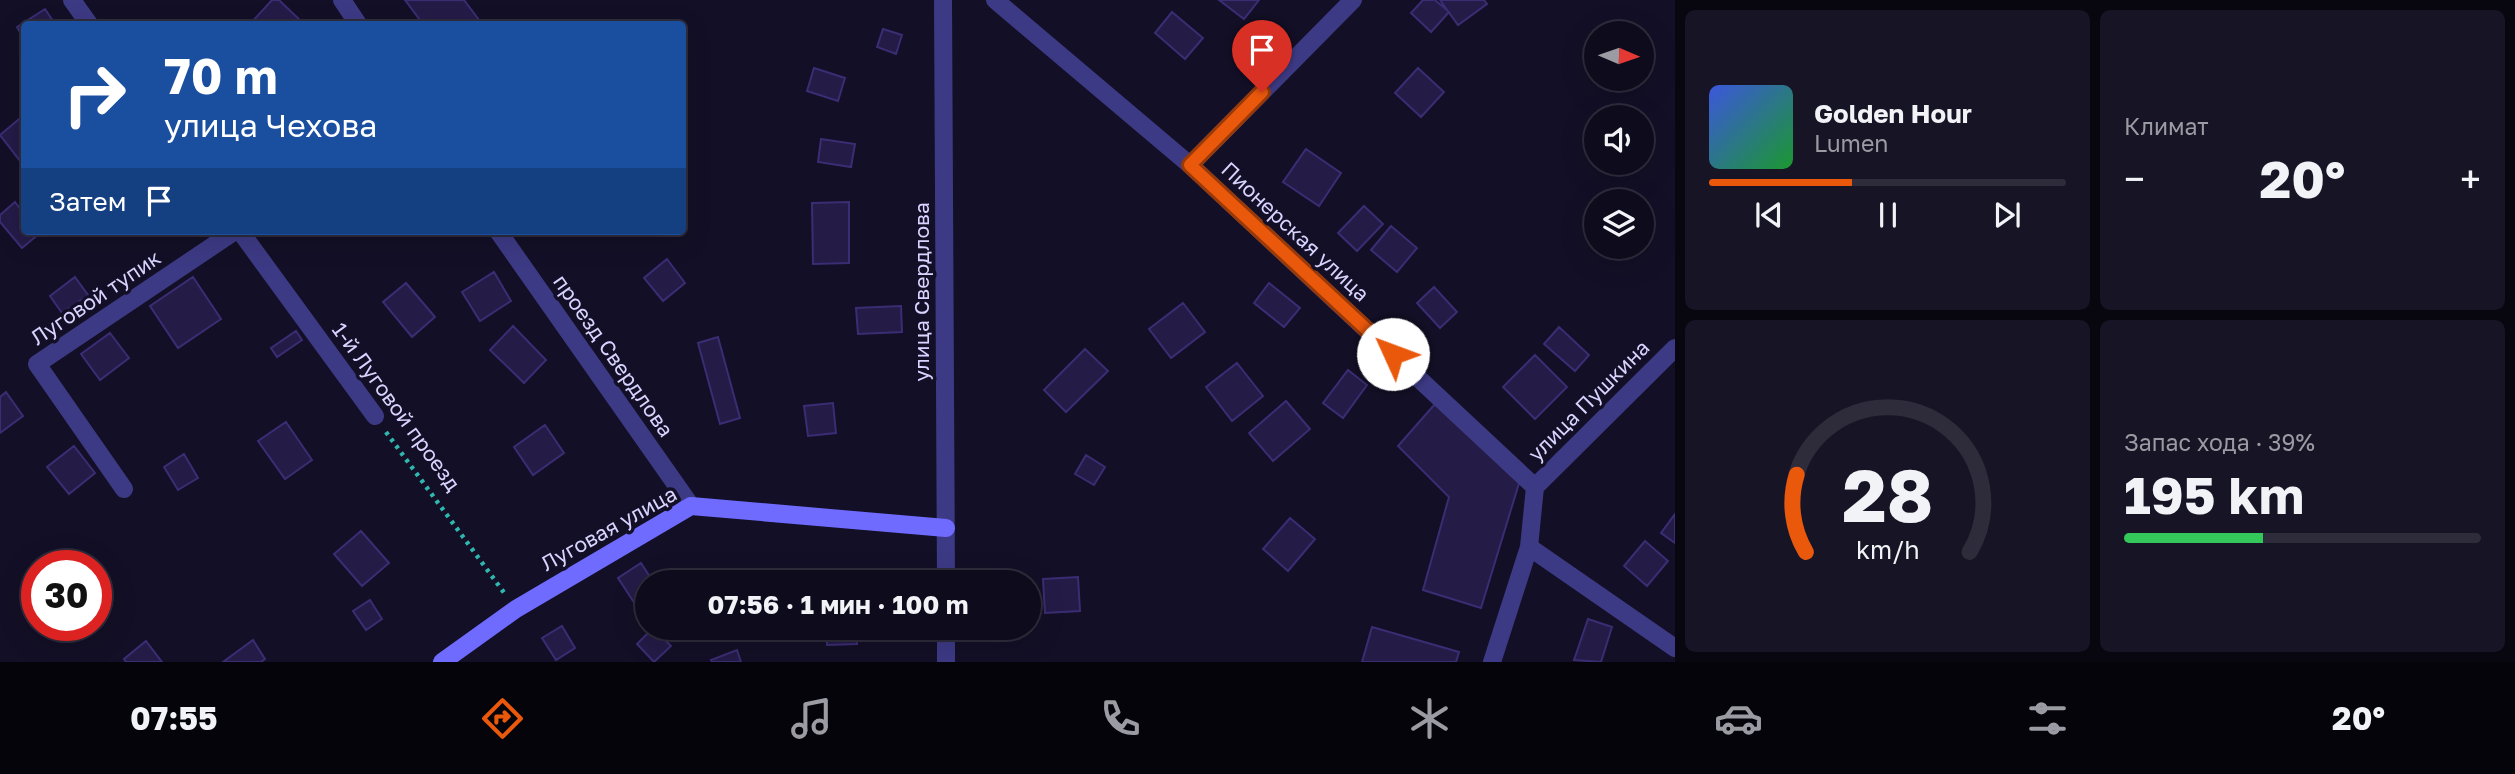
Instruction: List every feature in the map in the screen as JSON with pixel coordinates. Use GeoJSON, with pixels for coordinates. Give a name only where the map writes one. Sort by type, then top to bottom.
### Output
{"type":"FeatureCollection","features":[{"type":"Feature","properties":{"kind":"street"},"geometry":{"type":"LineString","coordinates":[[72,0],[87,21]]}},
{"type":"Feature","properties":{"kind":"street"},"geometry":{"type":"LineString","coordinates":[[342,0],[356,21]]}},
{"type":"Feature","properties":{"kind":"street","name":"улица Свердлова"},"geometry":{"type":"LineString","coordinates":[[943,0],[946,570]]}},
{"type":"Feature","properties":{"kind":"street","name":"Пионерская улица"},"geometry":{"type":"LineString","coordinates":[[995,0],[1190,165],[1535,487]]}},
{"type":"Feature","properties":{"kind":"street"},"geometry":{"type":"LineString","coordinates":[[1190,165],[1353,0]]}},
{"type":"Feature","properties":{"kind":"street","name":"Луговой тупик"},"geometry":{"type":"LineString","coordinates":[[124,489],[37,364],[231,235]]}},
{"type":"Feature","properties":{"kind":"street","name":"1-й Луговой проезд"},"geometry":{"type":"LineString","coordinates":[[240,235],[375,416]]}},
{"type":"Feature","properties":{"kind":"street","name":"проезд Свердлова"},"geometry":{"type":"LineString","coordinates":[[502,235],[691,506]]}},
{"type":"Feature","properties":{"kind":"street","name":"улица Пушкина"},"geometry":{"type":"LineString","coordinates":[[1535,487],[1675,348]]}},
{"type":"Feature","properties":{"kind":"street"},"geometry":{"type":"LineString","coordinates":[[1492,662],[1529,547],[1535,487]]}},
{"type":"Feature","properties":{"kind":"street","name":"Луговая улица"},"geometry":{"type":"LineString","coordinates":[[442,662],[516,609],[691,506],[946,528]]}},
{"type":"Feature","properties":{"kind":"street"},"geometry":{"type":"LineString","coordinates":[[1529,547],[1675,648]]}},
{"type":"Feature","properties":{"kind":"street"},"geometry":{"type":"LineString","coordinates":[[946,640],[946,662]]}},
{"type":"Feature","properties":{"kind":"path","name":"1-й Луговой проезд"},"geometry":{"type":"LineString","coordinates":[[375,416],[516,609]]}},
{"type":"Feature","properties":{"kind":"building"},"geometry":{"type":"Polygon","coordinates":[[[272,0],[279,0],[301,21],[253,21],[272,0]]]}},
{"type":"Feature","properties":{"kind":"building"},"geometry":{"type":"Polygon","coordinates":[[[405,0],[464,0],[480,21],[421,21],[405,0]]]}},
{"type":"Feature","properties":{"kind":"building"},"geometry":{"type":"Polygon","coordinates":[[[1219,0],[1259,0],[1244,19],[1219,0]]]}},
{"type":"Feature","properties":{"kind":"building"},"geometry":{"type":"Polygon","coordinates":[[[1423,0],[1435,0],[1449,12],[1431,32],[1411,13],[1423,0]]]}},
{"type":"Feature","properties":{"kind":"building"},"geometry":{"type":"Polygon","coordinates":[[[1440,0],[1484,0],[1487,4],[1458,25],[1440,0]]]}},
{"type":"Feature","properties":{"kind":"building"},"geometry":{"type":"Polygon","coordinates":[[[45,9],[53,21],[26,21],[45,9]]]}},
{"type":"Feature","properties":{"kind":"building"},"geometry":{"type":"Polygon","coordinates":[[[1172,12],[1203,38],[1185,59],[1155,33],[1172,12]]]}},
{"type":"Feature","properties":{"kind":"building"},"geometry":{"type":"Polygon","coordinates":[[[883,29],[902,35],[896,54],[877,47],[883,29]]]}},
{"type":"Feature","properties":{"kind":"building"},"geometry":{"type":"Polygon","coordinates":[[[814,68],[845,78],[838,101],[807,91],[814,68]]]}},
{"type":"Feature","properties":{"kind":"building"},"geometry":{"type":"Polygon","coordinates":[[[1418,68],[1444,92],[1421,117],[1395,93],[1418,68]]]}},
{"type":"Feature","properties":{"kind":"building"},"geometry":{"type":"Polygon","coordinates":[[[21,118],[21,162],[0,135],[21,118]]]}},
{"type":"Feature","properties":{"kind":"building"},"geometry":{"type":"Polygon","coordinates":[[[821,139],[855,144],[851,167],[818,162],[821,139]]]}},
{"type":"Feature","properties":{"kind":"building"},"geometry":{"type":"Polygon","coordinates":[[[1306,149],[1341,173],[1319,206],[1283,182],[1306,149]]]}},
{"type":"Feature","properties":{"kind":"building"},"geometry":{"type":"Polygon","coordinates":[[[15,202],[21,210],[21,235],[38,235],[22,248],[0,222],[0,215],[15,202]]]}},
{"type":"Feature","properties":{"kind":"building"},"geometry":{"type":"Polygon","coordinates":[[[849,202],[849,263],[813,264],[812,203],[849,202]]]}},
{"type":"Feature","properties":{"kind":"building"},"geometry":{"type":"Polygon","coordinates":[[[1364,206],[1383,224],[1357,251],[1338,233],[1364,206]]]}},
{"type":"Feature","properties":{"kind":"building"},"geometry":{"type":"Polygon","coordinates":[[[1391,226],[1417,248],[1397,272],[1371,250],[1391,226]]]}},
{"type":"Feature","properties":{"kind":"building"},"geometry":{"type":"Polygon","coordinates":[[[667,259],[685,283],[663,301],[644,278],[667,259]]]}},
{"type":"Feature","properties":{"kind":"building"},"geometry":{"type":"Polygon","coordinates":[[[494,272],[511,301],[480,321],[462,292],[494,272]]]}},
{"type":"Feature","properties":{"kind":"building"},"geometry":{"type":"Polygon","coordinates":[[[75,277],[88,295],[62,313],[50,296],[75,277]]]}},
{"type":"Feature","properties":{"kind":"building"},"geometry":{"type":"Polygon","coordinates":[[[193,277],[221,319],[178,348],[150,306],[193,277]]]}},
{"type":"Feature","properties":{"kind":"building"},"geometry":{"type":"Polygon","coordinates":[[[406,283],[435,317],[412,337],[383,302],[406,283]]]}},
{"type":"Feature","properties":{"kind":"building"},"geometry":{"type":"Polygon","coordinates":[[[1269,283],[1300,308],[1284,327],[1254,303],[1269,283]]]}},
{"type":"Feature","properties":{"kind":"building"},"geometry":{"type":"Polygon","coordinates":[[[1434,287],[1457,312],[1440,328],[1417,303],[1434,287]]]}},
{"type":"Feature","properties":{"kind":"building"},"geometry":{"type":"Polygon","coordinates":[[[1183,303],[1205,332],[1171,358],[1149,329],[1183,303]]]}},
{"type":"Feature","properties":{"kind":"building"},"geometry":{"type":"Polygon","coordinates":[[[901,306],[902,332],[858,334],[856,308],[901,306]]]}},
{"type":"Feature","properties":{"kind":"building"},"geometry":{"type":"Polygon","coordinates":[[[513,326],[546,360],[524,383],[490,350],[513,326]]]}},
{"type":"Feature","properties":{"kind":"building"},"geometry":{"type":"Polygon","coordinates":[[[1559,327],[1589,355],[1575,371],[1544,344],[1559,327]]]}},
{"type":"Feature","properties":{"kind":"building"},"geometry":{"type":"Polygon","coordinates":[[[296,331],[302,340],[277,357],[271,348],[296,331]]]}},
{"type":"Feature","properties":{"kind":"building"},"geometry":{"type":"Polygon","coordinates":[[[110,333],[129,358],[100,380],[81,354],[110,333]]]}},
{"type":"Feature","properties":{"kind":"building"},"geometry":{"type":"Polygon","coordinates":[[[718,337],[740,418],[720,424],[698,343],[718,337]]]}},
{"type":"Feature","properties":{"kind":"building"},"geometry":{"type":"Polygon","coordinates":[[[1085,349],[1108,371],[1066,412],[1044,390],[1085,349]]]}},
{"type":"Feature","properties":{"kind":"building"},"geometry":{"type":"Polygon","coordinates":[[[1535,355],[1567,387],[1535,419],[1503,387],[1535,355]]]}},
{"type":"Feature","properties":{"kind":"building"},"geometry":{"type":"Polygon","coordinates":[[[1237,363],[1263,396],[1232,421],[1206,387],[1237,363]]]}},
{"type":"Feature","properties":{"kind":"building"},"geometry":{"type":"Polygon","coordinates":[[[1348,370],[1367,385],[1343,418],[1323,403],[1348,370]]]}},
{"type":"Feature","properties":{"kind":"building"},"geometry":{"type":"Polygon","coordinates":[[[6,392],[23,416],[0,433],[0,397],[6,392]]]}},
{"type":"Feature","properties":{"kind":"building"},"geometry":{"type":"Polygon","coordinates":[[[1286,401],[1310,429],[1273,461],[1249,433],[1286,401]]]}},
{"type":"Feature","properties":{"kind":"building"},"geometry":{"type":"Polygon","coordinates":[[[833,403],[836,433],[808,436],[804,406],[833,403]]]}},
{"type":"Feature","properties":{"kind":"building"},"geometry":{"type":"Polygon","coordinates":[[[1435,404],[1520,480],[1481,608],[1423,590],[1449,497],[1398,446],[1435,404]]]}},
{"type":"Feature","properties":{"kind":"building"},"geometry":{"type":"Polygon","coordinates":[[[286,422],[312,460],[285,479],[258,441],[286,422]]]}},
{"type":"Feature","properties":{"kind":"building"},"geometry":{"type":"Polygon","coordinates":[[[545,425],[564,453],[533,475],[514,447],[545,425]]]}},
{"type":"Feature","properties":{"kind":"building"},"geometry":{"type":"Polygon","coordinates":[[[74,446],[95,473],[69,494],[47,467],[74,446]]]}},
{"type":"Feature","properties":{"kind":"building"},"geometry":{"type":"Polygon","coordinates":[[[184,454],[198,478],[178,490],[164,467],[184,454]]]}},
{"type":"Feature","properties":{"kind":"building"},"geometry":{"type":"Polygon","coordinates":[[[1086,455],[1105,467],[1094,485],[1075,474],[1086,455]]]}},
{"type":"Feature","properties":{"kind":"building"},"geometry":{"type":"Polygon","coordinates":[[[1675,514],[1675,543],[1661,533],[1675,514]]]}},
{"type":"Feature","properties":{"kind":"building"},"geometry":{"type":"Polygon","coordinates":[[[1290,518],[1315,539],[1288,571],[1263,549],[1290,518]]]}},
{"type":"Feature","properties":{"kind":"building"},"geometry":{"type":"Polygon","coordinates":[[[361,531],[389,563],[362,586],[334,554],[361,531]]]}},
{"type":"Feature","properties":{"kind":"building"},"geometry":{"type":"Polygon","coordinates":[[[1645,541],[1668,561],[1647,586],[1624,566],[1645,541]]]}},
{"type":"Feature","properties":{"kind":"building"},"geometry":{"type":"Polygon","coordinates":[[[641,563],[646,570],[635,570],[635,604],[618,578],[641,563]]]}},
{"type":"Feature","properties":{"kind":"building"},"geometry":{"type":"Polygon","coordinates":[[[1078,577],[1080,611],[1045,613],[1043,579],[1078,577]]]}},
{"type":"Feature","properties":{"kind":"building"},"geometry":{"type":"Polygon","coordinates":[[[370,600],[382,619],[366,630],[353,611],[370,600]]]}},
{"type":"Feature","properties":{"kind":"building"},"geometry":{"type":"Polygon","coordinates":[[[1588,619],[1612,627],[1601,662],[1574,660],[1588,619]]]}},
{"type":"Feature","properties":{"kind":"building"},"geometry":{"type":"Polygon","coordinates":[[[562,626],[575,648],[556,660],[542,638],[562,626]]]}},
{"type":"Feature","properties":{"kind":"building"},"geometry":{"type":"Polygon","coordinates":[[[1372,627],[1459,652],[1456,662],[1362,662],[1372,627]]]}},
{"type":"Feature","properties":{"kind":"building"},"geometry":{"type":"Polygon","coordinates":[[[253,640],[265,659],[261,662],[223,662],[253,640]]]}},
{"type":"Feature","properties":{"kind":"building"},"geometry":{"type":"Polygon","coordinates":[[[641,640],[665,640],[671,646],[654,662],[637,644],[641,640]]]}},
{"type":"Feature","properties":{"kind":"building"},"geometry":{"type":"Polygon","coordinates":[[[827,640],[857,640],[857,644],[827,645],[827,640]]]}},
{"type":"Feature","properties":{"kind":"building"},"geometry":{"type":"Polygon","coordinates":[[[146,641],[162,662],[126,662],[124,659],[146,641]]]}},
{"type":"Feature","properties":{"kind":"building"},"geometry":{"type":"Polygon","coordinates":[[[737,650],[741,662],[711,660],[737,650]]]}},
{"type":"Feature","properties":{"kind":"route"},"geometry":{"type":"LineString","coordinates":[[1262,92],[1190,165],[1393,354]]}}]}
